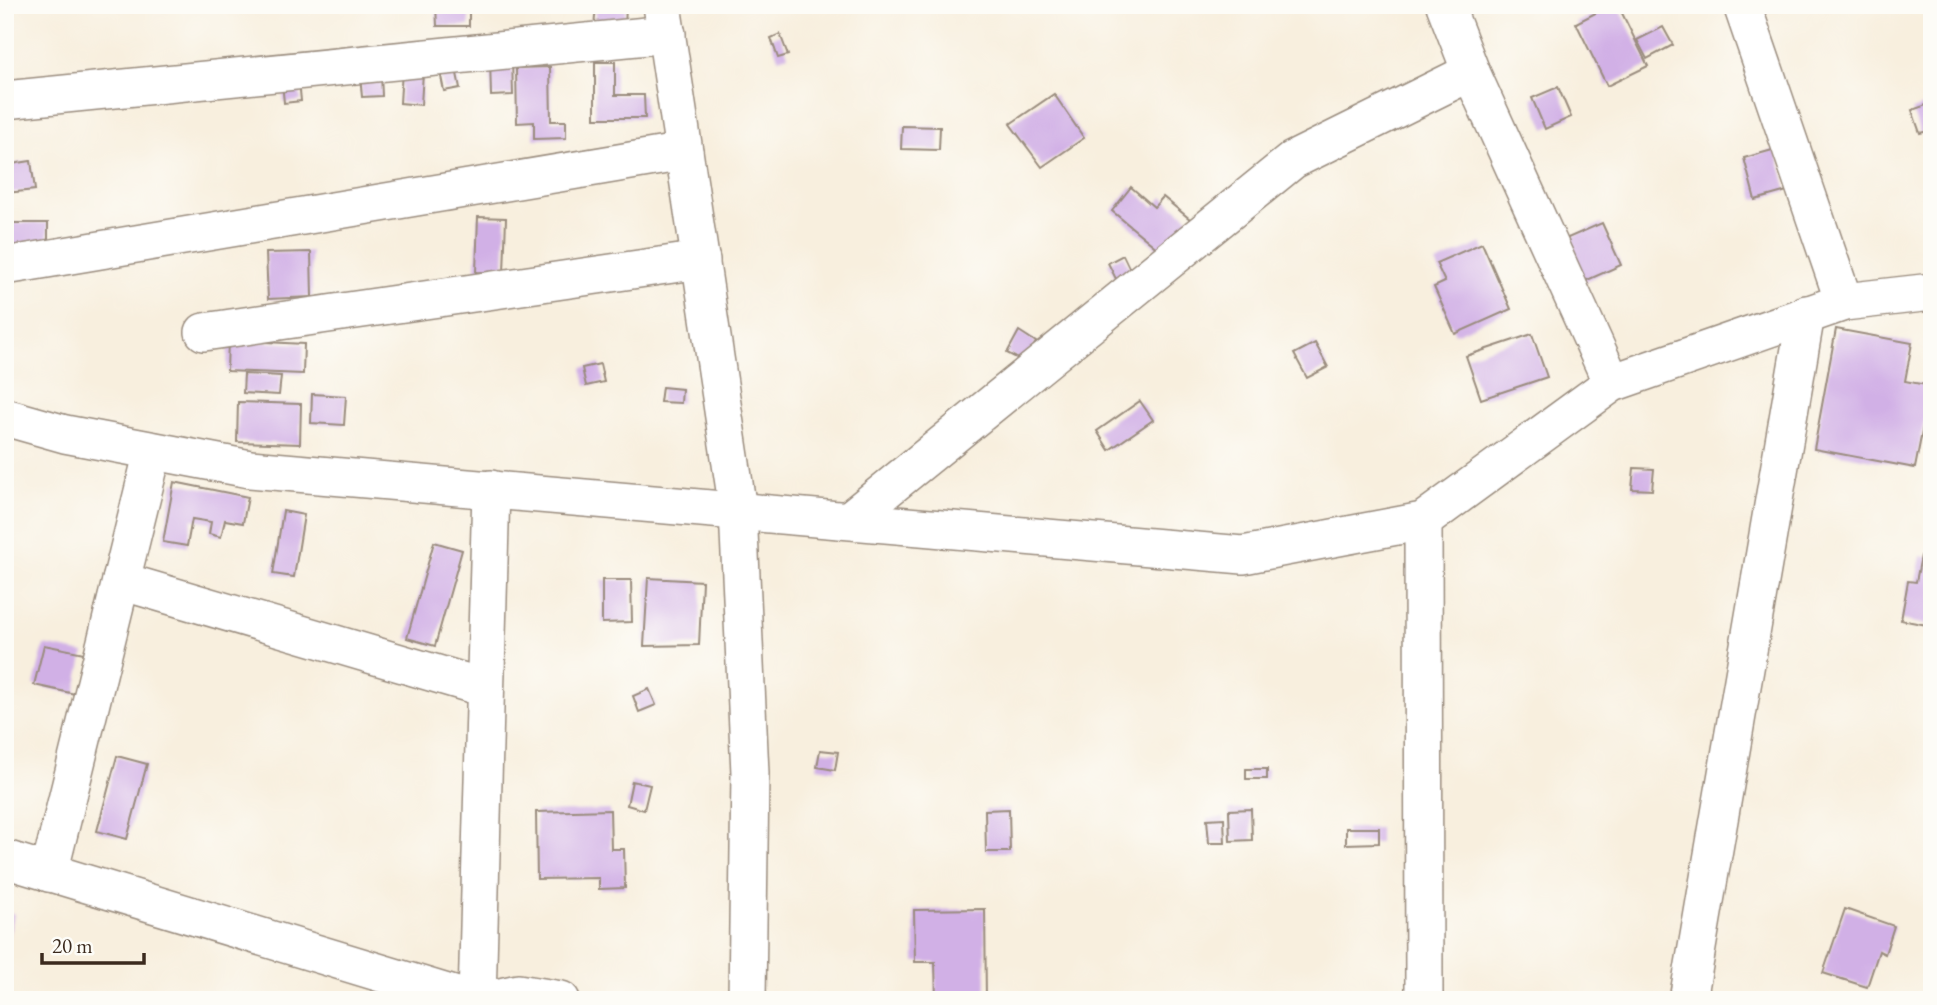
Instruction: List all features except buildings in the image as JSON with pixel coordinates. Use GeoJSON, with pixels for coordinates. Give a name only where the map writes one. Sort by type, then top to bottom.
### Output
{"type":"FeatureCollection","features":[{"type":"Feature","properties":{"kind":"street"},"geometry":{"type":"LineString","coordinates":[[1445,5],[1471,72],[1612,383]]}},
{"type":"Feature","properties":{"kind":"street"},"geometry":{"type":"LineString","coordinates":[[1742,5],[1843,302]]}},
{"type":"Feature","properties":{"kind":"street"},"geometry":{"type":"LineString","coordinates":[[5,100],[665,20],[738,510],[750,773],[747,1000]]}},
{"type":"Feature","properties":{"kind":"street"},"geometry":{"type":"LineString","coordinates":[[849,520],[1293,160],[1471,72]]}},
{"type":"Feature","properties":{"kind":"street"},"geometry":{"type":"LineString","coordinates":[[5,266],[684,152]]}},
{"type":"Feature","properties":{"kind":"street"},"geometry":{"type":"LineString","coordinates":[[204,332],[701,260]]}},
{"type":"Feature","properties":{"kind":"street"},"geometry":{"type":"LineString","coordinates":[[5,417],[65,433],[250,470],[1243,555],[1423,521],[1612,383],[1843,302],[1932,292]]}},
{"type":"Feature","properties":{"kind":"street"},"geometry":{"type":"LineString","coordinates":[[1688,1000],[1806,314]]}},
{"type":"Feature","properties":{"kind":"street"},"geometry":{"type":"LineString","coordinates":[[48,873],[153,450]]}},
{"type":"Feature","properties":{"kind":"street"},"geometry":{"type":"LineString","coordinates":[[477,1000],[491,489]]}},
{"type":"Feature","properties":{"kind":"street"},"geometry":{"type":"LineString","coordinates":[[1423,521],[1424,1000]]}},
{"type":"Feature","properties":{"kind":"street"},"geometry":{"type":"LineString","coordinates":[[121,581],[485,688]]}},
{"type":"Feature","properties":{"kind":"street"},"geometry":{"type":"LineString","coordinates":[[5,859],[470,1000]]}},
{"type":"Feature","properties":{"kind":"street"},"geometry":{"type":"LineString","coordinates":[[487,1000],[517,993],[561,1000]]}}]}
